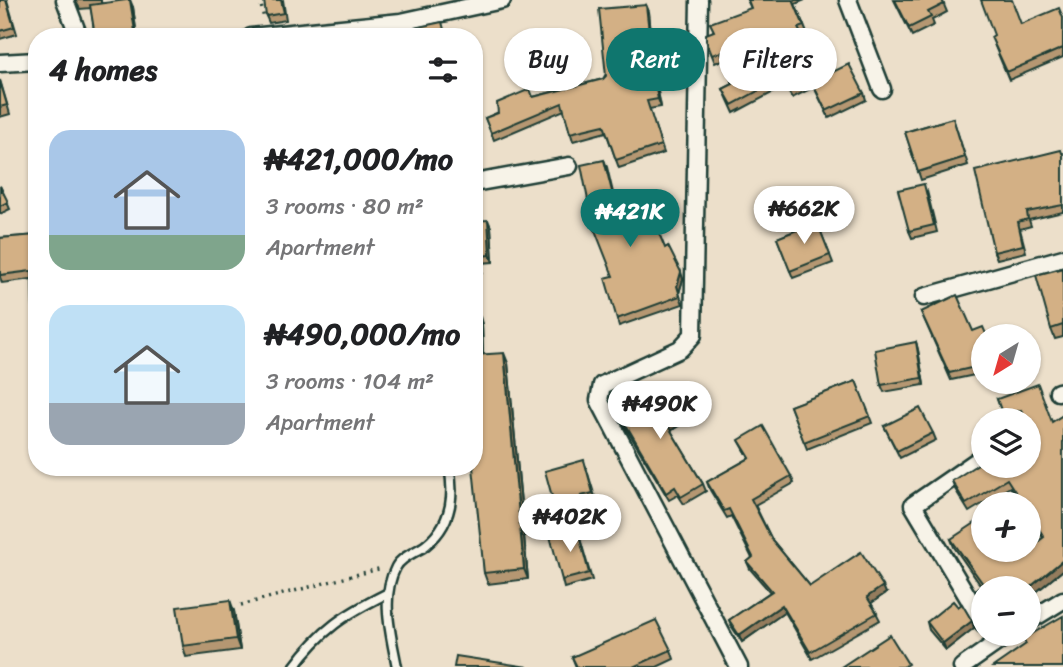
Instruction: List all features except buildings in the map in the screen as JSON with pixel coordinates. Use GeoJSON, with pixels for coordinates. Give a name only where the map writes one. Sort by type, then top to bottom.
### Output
{"type":"FeatureCollection","features":[{"type":"Feature","properties":{"kind":"street"},"geometry":{"type":"LineString","coordinates":[[65,0],[76,28]]}},
{"type":"Feature","properties":{"kind":"street"},"geometry":{"type":"LineString","coordinates":[[406,28],[502,0]]}},
{"type":"Feature","properties":{"kind":"street"},"geometry":{"type":"LineString","coordinates":[[699,0],[693,335],[680,349],[602,384],[598,400],[739,667]]}},
{"type":"Feature","properties":{"kind":"street"},"geometry":{"type":"LineString","coordinates":[[848,0],[882,89]]}},
{"type":"Feature","properties":{"kind":"street"},"geometry":{"type":"LineString","coordinates":[[0,63],[28,61]]}},
{"type":"Feature","properties":{"kind":"street"},"geometry":{"type":"LineString","coordinates":[[483,181],[569,166]]}},
{"type":"Feature","properties":{"kind":"street"},"geometry":{"type":"LineString","coordinates":[[924,297],[1063,258]]}},
{"type":"Feature","properties":{"kind":"street"},"geometry":{"type":"LineString","coordinates":[[971,465],[913,505],[971,602]]}},
{"type":"Feature","properties":{"kind":"street"},"geometry":{"type":"LineString","coordinates":[[1041,614],[1063,600]]}},
{"type":"Feature","properties":{"kind":"street"},"geometry":{"type":"LineString","coordinates":[[967,666],[985,646]]}},
{"type":"Feature","properties":{"kind":"lane"},"geometry":{"type":"LineString","coordinates":[[397,667],[386,594],[397,564],[426,545],[443,527],[451,508],[450,476]]}},
{"type":"Feature","properties":{"kind":"lane"},"geometry":{"type":"LineString","coordinates":[[294,667],[313,640],[330,624],[386,594]]}},
{"type":"Feature","properties":{"kind":"path"},"geometry":{"type":"LineString","coordinates":[[241,605],[397,564]]}}]}
